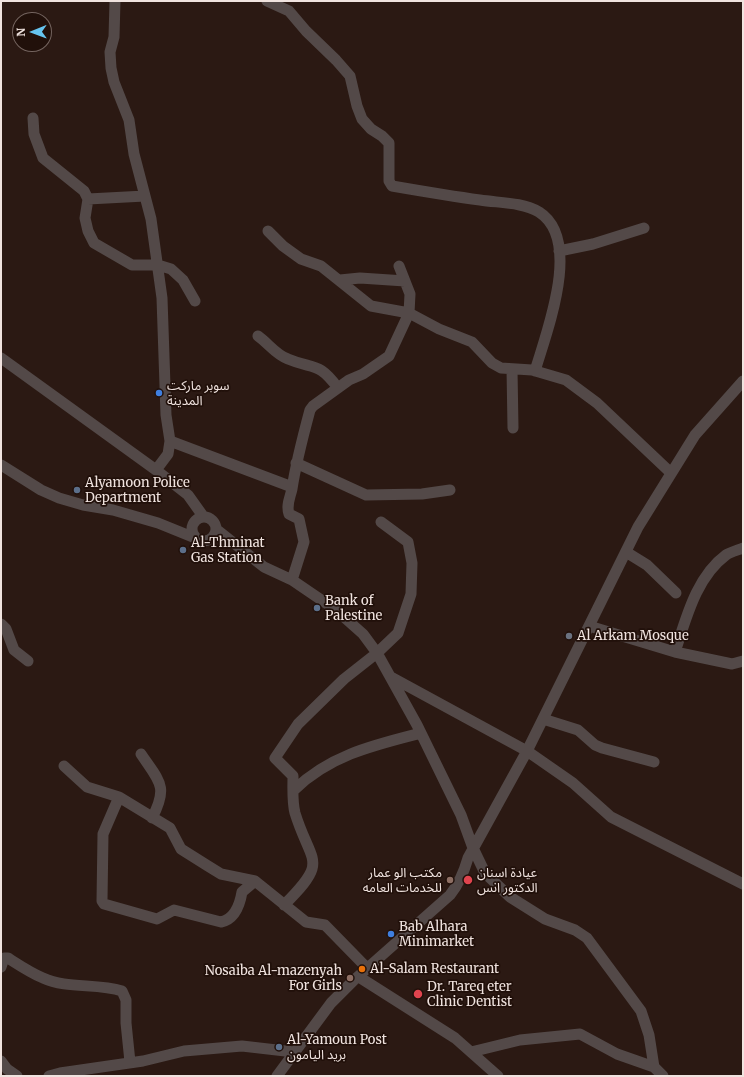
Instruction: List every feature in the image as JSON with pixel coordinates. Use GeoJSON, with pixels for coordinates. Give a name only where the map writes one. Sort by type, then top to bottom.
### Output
{"type":"FeatureCollection","features":[{"type":"Feature","properties":{"kind":"street"},"geometry":{"type":"LineString","coordinates":[[115,1],[114,37],[110,52],[111,68],[114,82],[129,120],[134,154],[151,219],[162,298],[166,415],[170,441],[168,454],[156,470]]}},
{"type":"Feature","properties":{"kind":"street"},"geometry":{"type":"LineString","coordinates":[[267,1],[289,11],[350,76],[356,106],[362,119],[371,129],[382,136],[389,143],[389,181],[392,186],[464,198],[516,204],[539,212],[554,230],[559,251],[560,283],[535,371]]}},
{"type":"Feature","properties":{"kind":"street"},"geometry":{"type":"LineString","coordinates":[[33,118],[34,134],[43,158],[84,190],[88,199],[85,218],[88,231],[94,243],[132,266],[158,265],[171,269],[183,280],[196,301]]}},
{"type":"Feature","properties":{"kind":"street"},"geometry":{"type":"LineString","coordinates":[[88,199],[145,196]]}},
{"type":"Feature","properties":{"kind":"street"},"geometry":{"type":"LineString","coordinates":[[559,251],[593,244],[644,228]]}},
{"type":"Feature","properties":{"kind":"street"},"geometry":{"type":"LineString","coordinates":[[268,231],[283,246],[301,259],[321,266],[371,306],[409,314],[439,329],[472,342],[496,366],[512,370],[535,371],[566,380],[597,403],[671,473]]}},
{"type":"Feature","properties":{"kind":"street"},"geometry":{"type":"LineString","coordinates":[[292,580],[304,542],[299,520],[289,514],[288,510],[296,463],[310,410],[313,406],[338,388],[389,356],[409,314],[410,294],[399,266]]}},
{"type":"Feature","properties":{"kind":"street"},"geometry":{"type":"LineString","coordinates":[[340,280],[360,278],[405,281]]}},
{"type":"Feature","properties":{"kind":"street"},"geometry":{"type":"LineString","coordinates":[[258,336],[271,346],[275,352],[287,359],[315,366],[328,375],[338,388]]}},
{"type":"Feature","properties":{"kind":"street"},"geometry":{"type":"LineString","coordinates":[[1,358],[156,470],[188,495],[203,516],[210,518],[216,529],[264,567],[292,580],[349,620],[363,634],[377,653],[421,733],[461,815],[473,848],[486,873],[510,898],[545,919],[574,930],[587,938],[641,1012],[649,1035],[654,1067]]}},
{"type":"Feature","properties":{"kind":"street"},"geometry":{"type":"LineString","coordinates":[[512,370],[513,428]]}},
{"type":"Feature","properties":{"kind":"street"},"geometry":{"type":"LineString","coordinates":[[277,1076],[331,1003],[367,968],[450,895],[461,878],[473,848],[543,720],[638,527],[702,426],[743,380]]}},
{"type":"Feature","properties":{"kind":"street"},"geometry":{"type":"LineString","coordinates":[[170,441],[292,487]]}},
{"type":"Feature","properties":{"kind":"street"},"geometry":{"type":"LineString","coordinates":[[296,463],[366,495],[422,494],[450,490]]}},
{"type":"Feature","properties":{"kind":"street"},"geometry":{"type":"LineString","coordinates":[[1,465],[42,490],[55,496],[158,523],[203,541],[210,539],[216,533],[216,529]]}},
{"type":"Feature","properties":{"kind":"street"},"geometry":{"type":"LineString","coordinates":[[195,538],[191,531],[193,523],[203,516]]}},
{"type":"Feature","properties":{"kind":"street"},"geometry":{"type":"LineString","coordinates":[[284,905],[306,882],[314,865],[310,850],[295,812],[293,776],[275,758],[298,724],[344,679],[377,653],[398,633],[411,594],[412,563],[408,542],[381,522]]}},
{"type":"Feature","properties":{"kind":"street"},"geometry":{"type":"LineString","coordinates":[[675,652],[687,615],[702,581],[726,554],[743,548]]}},
{"type":"Feature","properties":{"kind":"street"},"geometry":{"type":"LineString","coordinates":[[626,552],[647,565],[676,593]]}},
{"type":"Feature","properties":{"kind":"street"},"geometry":{"type":"LineString","coordinates":[[1,624],[6,629],[14,650],[28,661]]}},
{"type":"Feature","properties":{"kind":"street"},"geometry":{"type":"LineString","coordinates":[[589,626],[675,652],[731,664],[738,664],[743,661]]}},
{"type":"Feature","properties":{"kind":"street"},"geometry":{"type":"LineString","coordinates":[[390,677],[527,751],[573,783],[611,817],[743,884]]}},
{"type":"Feature","properties":{"kind":"street"},"geometry":{"type":"LineString","coordinates":[[543,720],[578,730],[595,745],[602,748],[654,762]]}},
{"type":"Feature","properties":{"kind":"street"},"geometry":{"type":"LineString","coordinates":[[294,790],[321,768],[344,755],[369,746],[421,733]]}},
{"type":"Feature","properties":{"kind":"street"},"geometry":{"type":"LineString","coordinates":[[141,754],[162,786],[160,804],[152,818]]}},
{"type":"Feature","properties":{"kind":"street"},"geometry":{"type":"LineString","coordinates":[[64,766],[87,787],[119,797],[170,828],[181,850],[221,874],[255,881],[306,922],[324,925],[367,968]]}},
{"type":"Feature","properties":{"kind":"street"},"geometry":{"type":"LineString","coordinates":[[119,797],[103,834],[102,901],[104,904],[157,919],[174,910],[221,922],[233,915],[241,900],[242,892],[255,881]]}},
{"type":"Feature","properties":{"kind":"street"},"geometry":{"type":"LineString","coordinates":[[2,960],[8,958],[44,979],[70,984],[107,986],[122,991],[126,1000],[126,1023],[130,1062]]}},
{"type":"Feature","properties":{"kind":"street"},"geometry":{"type":"LineString","coordinates":[[359,977],[455,1038],[498,1076]]}},
{"type":"Feature","properties":{"kind":"street"},"geometry":{"type":"LineString","coordinates":[[471,1052],[520,1040],[580,1034],[617,1054],[654,1067],[663,1076]]}},
{"type":"Feature","properties":{"kind":"street"},"geometry":{"type":"LineString","coordinates":[[49,1076],[60,1072],[130,1062],[184,1051],[242,1046],[294,1052]]}},
{"type":"Feature","properties":{"kind":"street"},"geometry":{"type":"LineString","coordinates":[[1,1061],[7,1069],[17,1076]]}},
{"type":"Feature","properties":{"kind":"place","name":"سوبر ماركت المدينة"},"geometry":{"type":"Point","coordinates":[159,393]}},
{"type":"Feature","properties":{"kind":"place","name":"Alyamoon Police Department"},"geometry":{"type":"Point","coordinates":[77,490]}},
{"type":"Feature","properties":{"kind":"place","name":"Al-Thminat Gas Station"},"geometry":{"type":"Point","coordinates":[183,550]}},
{"type":"Feature","properties":{"kind":"place","name":"Bank of Palestine"},"geometry":{"type":"Point","coordinates":[317,608]}},
{"type":"Feature","properties":{"kind":"place","name":"Al Arkam Mosque"},"geometry":{"type":"Point","coordinates":[569,636]}},
{"type":"Feature","properties":{"kind":"place","name":"مكتب الو عمار للخدمات العامه"},"geometry":{"type":"Point","coordinates":[450,880]}},
{"type":"Feature","properties":{"kind":"place","name":"عيادة اسنان الدكتور انس"},"geometry":{"type":"Point","coordinates":[468,880]}},
{"type":"Feature","properties":{"kind":"place","name":"Bab Alhara Minimarket"},"geometry":{"type":"Point","coordinates":[391,934]}},
{"type":"Feature","properties":{"kind":"place","name":"Al-Salam Restaurant"},"geometry":{"type":"Point","coordinates":[362,969]}},
{"type":"Feature","properties":{"kind":"place","name":"Nosaiba Al-mazenyah For Girls"},"geometry":{"type":"Point","coordinates":[350,978]}},
{"type":"Feature","properties":{"kind":"place","name":"Dr. Tareq eter Clinic Dentist"},"geometry":{"type":"Point","coordinates":[418,994]}},
{"type":"Feature","properties":{"kind":"place","name":"Al-Yamoun Post بريد اليامون"},"geometry":{"type":"Point","coordinates":[279,1047]}}]}
